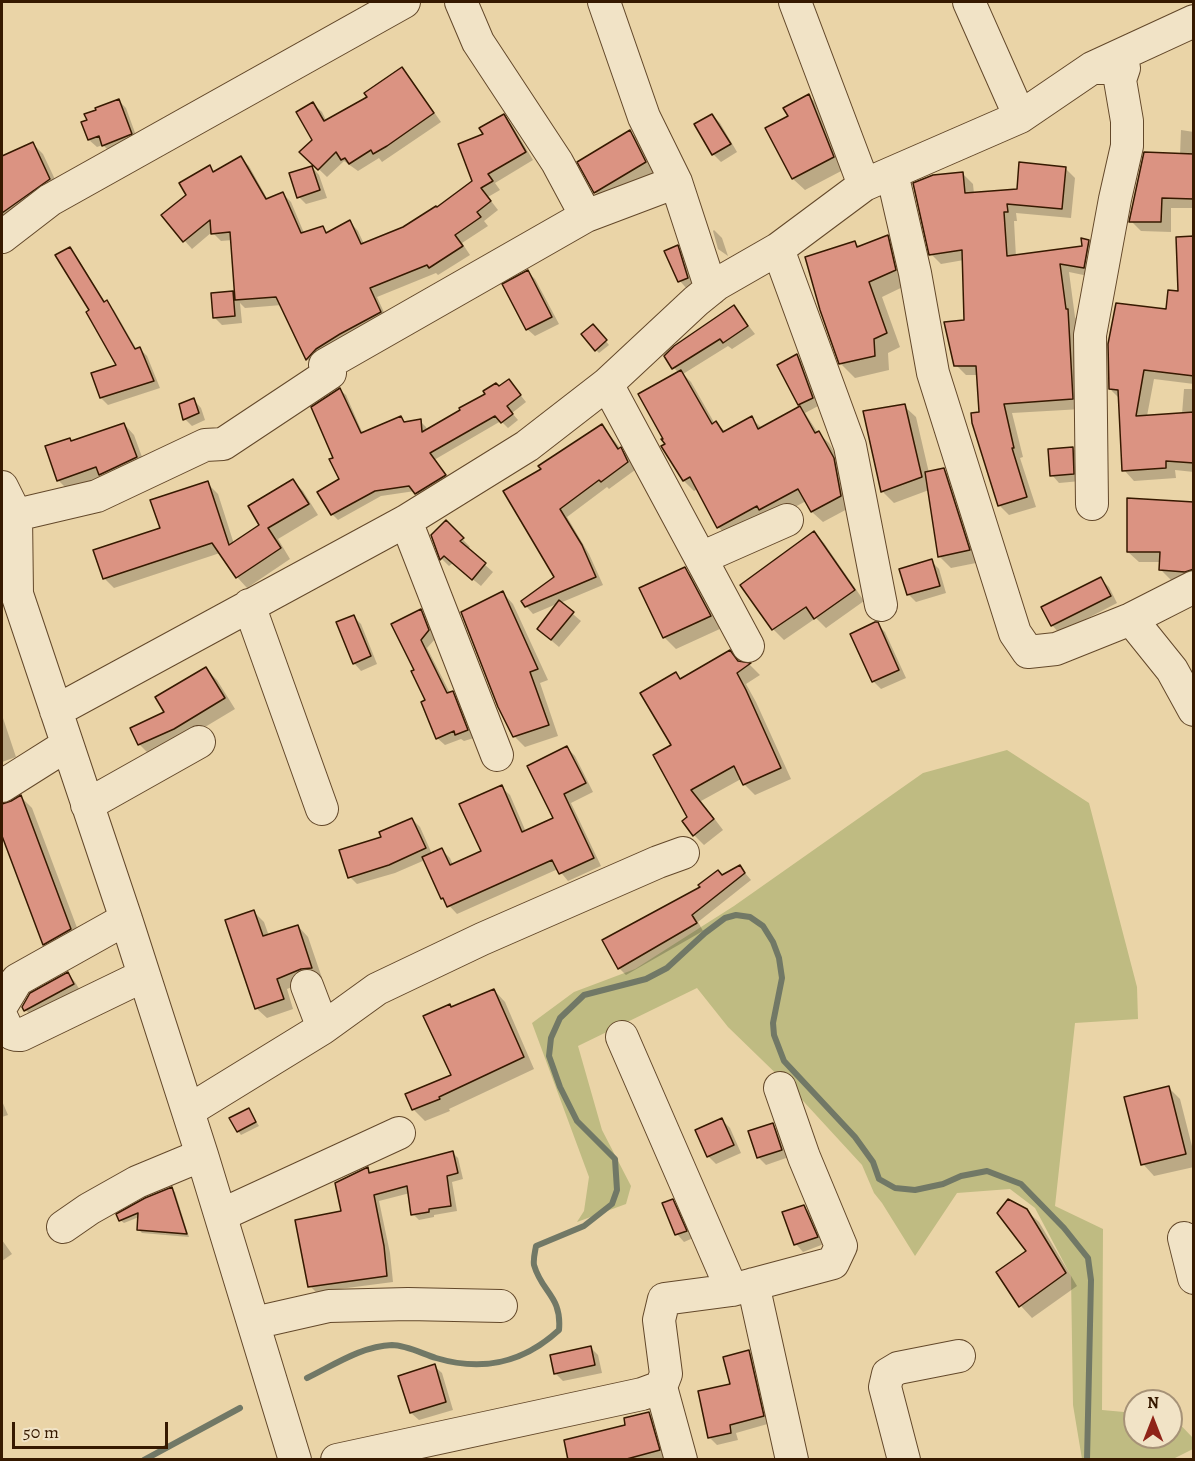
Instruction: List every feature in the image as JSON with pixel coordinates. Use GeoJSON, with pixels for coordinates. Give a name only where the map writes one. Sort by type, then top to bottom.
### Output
{"type":"FeatureCollection","features":[{"type":"Feature","properties":{"kind":"street"},"geometry":{"type":"LineString","coordinates":[[2,237],[50,200],[404,2]]}},
{"type":"Feature","properties":{"kind":"street"},"geometry":{"type":"LineString","coordinates":[[461,2],[478,42],[557,162],[586,216]]}},
{"type":"Feature","properties":{"kind":"street"},"geometry":{"type":"LineString","coordinates":[[604,2],[644,117],[676,182],[711,289]]}},
{"type":"Feature","properties":{"kind":"street"},"geometry":{"type":"LineString","coordinates":[[795,2],[878,179],[915,273],[933,372],[1015,633],[1028,652],[1056,649],[1131,619],[1194,587]]}},
{"type":"Feature","properties":{"kind":"street"},"geometry":{"type":"LineString","coordinates":[[969,2],[1020,117]]}},
{"type":"Feature","properties":{"kind":"street"},"geometry":{"type":"LineString","coordinates":[[56,711],[406,521],[527,446],[607,384],[711,289],[778,249],[878,179],[1020,117],[1092,68],[1194,21]]}},
{"type":"Feature","properties":{"kind":"street"},"geometry":{"type":"LineString","coordinates":[[1092,68],[1124,68],[1120,81],[1127,121],[1127,146],[1114,199],[1090,335],[1092,504]]}},
{"type":"Feature","properties":{"kind":"street"},"geometry":{"type":"LineString","coordinates":[[16,515],[97,496],[204,445],[223,444],[330,372],[325,365],[586,216],[676,182]]}},
{"type":"Feature","properties":{"kind":"street"},"geometry":{"type":"LineString","coordinates":[[778,249],[850,446],[881,605]]}},
{"type":"Feature","properties":{"kind":"street"},"geometry":{"type":"LineString","coordinates":[[607,384],[748,646]]}},
{"type":"Feature","properties":{"kind":"street"},"geometry":{"type":"LineString","coordinates":[[2,487],[16,515],[9,595],[56,711],[126,919],[221,1215],[296,1460]]}},
{"type":"Feature","properties":{"kind":"street"},"geometry":{"type":"LineString","coordinates":[[700,558],[787,520]]}},
{"type":"Feature","properties":{"kind":"street"},"geometry":{"type":"LineString","coordinates":[[406,521],[498,755]]}},
{"type":"Feature","properties":{"kind":"street"},"geometry":{"type":"LineString","coordinates":[[249,605],[322,809]]}},
{"type":"Feature","properties":{"kind":"street"},"geometry":{"type":"LineString","coordinates":[[1131,619],[1172,670],[1194,710]]}},
{"type":"Feature","properties":{"kind":"street"},"geometry":{"type":"LineString","coordinates":[[87,805],[199,742]]}},
{"type":"Feature","properties":{"kind":"street"},"geometry":{"type":"LineString","coordinates":[[2,786],[67,745]]}},
{"type":"Feature","properties":{"kind":"street"},"geometry":{"type":"LineString","coordinates":[[188,1111],[324,1028],[377,989],[482,939],[658,862],[682,854]]}},
{"type":"Feature","properties":{"kind":"street"},"geometry":{"type":"LineString","coordinates":[[2,1005],[17,980],[126,919]]}},
{"type":"Feature","properties":{"kind":"street"},"geometry":{"type":"LineString","coordinates":[[2,1018],[9,1033],[14,1036],[21,1035],[143,976]]}},
{"type":"Feature","properties":{"kind":"street"},"geometry":{"type":"LineString","coordinates":[[307,986],[324,1028]]}},
{"type":"Feature","properties":{"kind":"street"},"geometry":{"type":"LineString","coordinates":[[622,1036],[742,1287],[792,1460]]}},
{"type":"Feature","properties":{"kind":"street"},"geometry":{"type":"LineString","coordinates":[[681,1460],[661,1387],[666,1374],[659,1320],[664,1299],[742,1287],[833,1263],[841,1246],[804,1156],[780,1088]]}},
{"type":"Feature","properties":{"kind":"street"},"geometry":{"type":"LineString","coordinates":[[221,1215],[399,1133]]}},
{"type":"Feature","properties":{"kind":"street"},"geometry":{"type":"LineString","coordinates":[[63,1227],[89,1209],[137,1182],[202,1155]]}},
{"type":"Feature","properties":{"kind":"street"},"geometry":{"type":"LineString","coordinates":[[1184,1238],[1194,1278]]}},
{"type":"Feature","properties":{"kind":"street"},"geometry":{"type":"LineString","coordinates":[[254,1323],[329,1306],[501,1305]]}},
{"type":"Feature","properties":{"kind":"street"},"geometry":{"type":"LineString","coordinates":[[904,1460],[885,1387],[888,1374],[898,1368],[958,1356]]}},
{"type":"Feature","properties":{"kind":"street"},"geometry":{"type":"LineString","coordinates":[[337,1460],[642,1394],[661,1387]]}},
{"type":"Feature","properties":{"kind":"shaded area"},"geometry":{"type":"Polygon","coordinates":[[[1007,750],[1089,803],[1137,987],[1138,1019],[1075,1023],[1055,1206],[1103,1229],[1102,1410],[1123,1412],[1123,1449],[1183,1449],[1183,1428],[1193,1438],[1193,1449],[1173,1459],[1082,1459],[1073,1405],[1071,1276],[1035,1208],[1010,1189],[957,1193],[915,1256],[874,1193],[862,1165],[793,1090],[728,1027],[697,988],[578,1046],[602,1130],[631,1186],[626,1204],[577,1222],[584,1211],[589,1177],[532,1023],[574,992],[635,969],[734,906],[923,773],[1007,750]]]}},
{"type":"Feature","properties":{"kind":"building"},"geometry":{"type":"Polygon","coordinates":[[[402,67],[434,113],[387,146],[373,154],[371,150],[349,164],[345,158],[341,160],[336,152],[318,170],[299,152],[312,140],[296,112],[313,102],[324,121],[367,97],[364,93],[402,67]]]}},
{"type":"Feature","properties":{"kind":"building"},"geometry":{"type":"Polygon","coordinates":[[[809,94],[834,157],[792,179],[765,128],[788,116],[783,108],[809,94]]]}},
{"type":"Feature","properties":{"kind":"building"},"geometry":{"type":"Polygon","coordinates":[[[119,99],[132,134],[102,146],[99,136],[88,140],[81,122],[87,120],[84,114],[119,99]]]}},
{"type":"Feature","properties":{"kind":"building"},"geometry":{"type":"Polygon","coordinates":[[[504,114],[526,152],[488,174],[493,181],[481,188],[491,201],[477,212],[481,217],[455,235],[463,246],[429,268],[427,265],[370,288],[381,312],[316,349],[306,360],[276,297],[235,300],[230,232],[211,234],[210,220],[183,242],[161,215],[186,195],[179,183],[210,165],[213,172],[241,156],[266,199],[283,192],[301,233],[323,226],[326,233],[350,220],[361,244],[403,227],[437,207],[472,181],[458,144],[483,134],[479,128],[504,114]]]}},
{"type":"Feature","properties":{"kind":"building"},"geometry":{"type":"Polygon","coordinates":[[[712,114],[731,144],[712,155],[694,124],[712,114]]]}},
{"type":"Feature","properties":{"kind":"building"},"geometry":{"type":"Polygon","coordinates":[[[630,130],[646,162],[594,193],[577,162],[630,130]]]}},
{"type":"Feature","properties":{"kind":"building"},"geometry":{"type":"Polygon","coordinates":[[[33,142],[50,179],[2,213],[2,156],[33,142]]]}},
{"type":"Feature","properties":{"kind":"building"},"geometry":{"type":"Polygon","coordinates":[[[1144,152],[1194,154],[1194,199],[1162,198],[1161,222],[1129,222],[1144,152]]]}},
{"type":"Feature","properties":{"kind":"building"},"geometry":{"type":"Polygon","coordinates":[[[1019,162],[1066,167],[1062,209],[1007,204],[1008,212],[1004,212],[1007,256],[1082,246],[1081,238],[1089,240],[1084,268],[1060,264],[1066,309],[1068,309],[1073,399],[1004,404],[1014,448],[1012,448],[1027,497],[998,506],[972,423],[971,413],[979,412],[976,366],[954,366],[944,322],[964,320],[962,250],[929,255],[913,183],[933,175],[963,172],[965,193],[1017,189],[1019,162]]]}},
{"type":"Feature","properties":{"kind":"building"},"geometry":{"type":"Polygon","coordinates":[[[312,166],[320,190],[297,198],[289,173],[312,166]]]}},
{"type":"Feature","properties":{"kind":"building"},"geometry":{"type":"Polygon","coordinates":[[[888,235],[896,270],[869,282],[887,333],[874,339],[875,356],[839,364],[805,257],[855,241],[857,247],[888,235]]]}},
{"type":"Feature","properties":{"kind":"building"},"geometry":{"type":"Polygon","coordinates":[[[1194,236],[1194,376],[1144,370],[1136,416],[1194,412],[1194,463],[1166,461],[1166,468],[1122,471],[1118,390],[1109,389],[1108,344],[1116,303],[1166,309],[1168,290],[1178,291],[1176,237],[1194,236]]]}},
{"type":"Feature","properties":{"kind":"building"},"geometry":{"type":"Polygon","coordinates":[[[678,245],[688,278],[678,282],[664,251],[678,245]]]}},
{"type":"Feature","properties":{"kind":"building"},"geometry":{"type":"Polygon","coordinates":[[[70,247],[104,302],[107,300],[135,349],[140,347],[154,381],[100,398],[91,373],[116,365],[86,312],[89,310],[55,255],[70,247]]]}},
{"type":"Feature","properties":{"kind":"building"},"geometry":{"type":"Polygon","coordinates":[[[528,270],[552,317],[526,330],[502,284],[528,270]]]}},
{"type":"Feature","properties":{"kind":"building"},"geometry":{"type":"Polygon","coordinates":[[[233,291],[235,316],[213,318],[211,293],[233,291]]]}},
{"type":"Feature","properties":{"kind":"building"},"geometry":{"type":"Polygon","coordinates":[[[734,305],[748,326],[723,343],[720,339],[672,369],[664,356],[674,346],[734,305]]]}},
{"type":"Feature","properties":{"kind":"building"},"geometry":{"type":"Polygon","coordinates":[[[593,324],[607,340],[595,351],[581,334],[593,324]]]}},
{"type":"Feature","properties":{"kind":"building"},"geometry":{"type":"Polygon","coordinates":[[[797,354],[813,398],[798,405],[777,365],[797,354]]]}},
{"type":"Feature","properties":{"kind":"building"},"geometry":{"type":"Polygon","coordinates":[[[681,370],[712,424],[716,421],[723,432],[752,416],[758,429],[800,406],[815,433],[819,431],[834,458],[841,496],[811,512],[798,489],[759,510],[757,506],[717,528],[690,477],[683,481],[661,446],[665,444],[661,439],[663,439],[638,394],[681,370]]]}},
{"type":"Feature","properties":{"kind":"building"},"geometry":{"type":"Polygon","coordinates":[[[509,379],[521,395],[507,406],[513,414],[501,423],[495,416],[430,453],[446,475],[415,494],[409,486],[375,491],[331,515],[317,492],[339,479],[329,459],[333,458],[311,407],[340,388],[361,433],[401,416],[404,422],[421,419],[422,432],[485,394],[483,391],[496,383],[499,386],[509,379]]]}},
{"type":"Feature","properties":{"kind":"building"},"geometry":{"type":"Polygon","coordinates":[[[194,398],[199,413],[183,420],[179,404],[194,398]]]}},
{"type":"Feature","properties":{"kind":"building"},"geometry":{"type":"Polygon","coordinates":[[[905,404],[922,477],[881,492],[863,411],[905,404]]]}},
{"type":"Feature","properties":{"kind":"building"},"geometry":{"type":"Polygon","coordinates":[[[124,423],[137,457],[99,475],[96,467],[57,481],[45,446],[70,438],[71,441],[124,423]]]}},
{"type":"Feature","properties":{"kind":"building"},"geometry":{"type":"Polygon","coordinates":[[[602,424],[618,449],[621,447],[628,462],[560,509],[582,545],[596,577],[525,607],[521,601],[554,577],[503,491],[541,469],[538,466],[602,424]]]}},
{"type":"Feature","properties":{"kind":"building"},"geometry":{"type":"Polygon","coordinates":[[[1073,447],[1074,474],[1050,476],[1048,449],[1073,447]]]}},
{"type":"Feature","properties":{"kind":"building"},"geometry":{"type":"Polygon","coordinates":[[[944,468],[970,550],[938,557],[925,472],[944,468]]]}},
{"type":"Feature","properties":{"kind":"building"},"geometry":{"type":"Polygon","coordinates":[[[293,479],[309,504],[268,528],[281,548],[236,578],[212,543],[103,579],[93,550],[160,528],[150,500],[208,481],[229,545],[259,525],[248,506],[293,479]]]}},
{"type":"Feature","properties":{"kind":"building"},"geometry":{"type":"Polygon","coordinates":[[[1127,498],[1194,502],[1194,569],[1185,572],[1159,570],[1160,552],[1127,552],[1127,498]]]}},
{"type":"Feature","properties":{"kind":"building"},"geometry":{"type":"Polygon","coordinates":[[[446,520],[464,538],[460,541],[486,563],[472,580],[444,556],[440,560],[431,535],[446,520]]]}},
{"type":"Feature","properties":{"kind":"building"},"geometry":{"type":"Polygon","coordinates":[[[814,531],[855,590],[814,619],[806,607],[772,630],[740,585],[814,531]]]}},
{"type":"Feature","properties":{"kind":"building"},"geometry":{"type":"Polygon","coordinates":[[[932,559],[940,586],[907,595],[899,569],[932,559]]]}},
{"type":"Feature","properties":{"kind":"building"},"geometry":{"type":"Polygon","coordinates":[[[685,567],[711,616],[663,638],[639,588],[685,567]]]}},
{"type":"Feature","properties":{"kind":"building"},"geometry":{"type":"Polygon","coordinates":[[[1101,577],[1111,596],[1051,626],[1041,607],[1101,577]]]}},
{"type":"Feature","properties":{"kind":"building"},"geometry":{"type":"Polygon","coordinates":[[[503,591],[538,669],[530,672],[549,725],[513,737],[498,707],[461,612],[503,591]]]}},
{"type":"Feature","properties":{"kind":"building"},"geometry":{"type":"Polygon","coordinates":[[[559,600],[574,612],[551,640],[537,629],[559,600]]]}},
{"type":"Feature","properties":{"kind":"building"},"geometry":{"type":"Polygon","coordinates":[[[421,609],[429,630],[421,640],[447,693],[453,691],[468,730],[455,735],[454,731],[436,739],[421,702],[425,700],[411,671],[414,670],[391,624],[421,609]]]}},
{"type":"Feature","properties":{"kind":"building"},"geometry":{"type":"Polygon","coordinates":[[[354,615],[371,656],[353,664],[336,622],[354,615]]]}},
{"type":"Feature","properties":{"kind":"building"},"geometry":{"type":"Polygon","coordinates":[[[878,622],[899,670],[872,682],[850,634],[878,622]]]}},
{"type":"Feature","properties":{"kind":"building"},"geometry":{"type":"Polygon","coordinates":[[[730,650],[738,661],[751,663],[737,673],[781,768],[743,785],[734,766],[691,790],[714,819],[693,836],[682,821],[687,817],[653,755],[671,745],[640,693],[676,672],[680,679],[730,650]]]}},
{"type":"Feature","properties":{"kind":"building"},"geometry":{"type":"Polygon","coordinates":[[[206,667],[225,698],[174,729],[138,745],[130,728],[164,712],[155,697],[206,667]]]}},
{"type":"Feature","properties":{"kind":"building"},"geometry":{"type":"Polygon","coordinates":[[[567,746],[586,783],[564,794],[594,858],[559,874],[552,860],[447,907],[422,857],[442,848],[450,865],[481,851],[459,804],[502,785],[522,832],[553,818],[527,766],[567,746]]]}},
{"type":"Feature","properties":{"kind":"building"},"geometry":{"type":"Polygon","coordinates":[[[21,795],[71,929],[43,945],[2,836],[2,804],[21,795]]]}},
{"type":"Feature","properties":{"kind":"building"},"geometry":{"type":"Polygon","coordinates":[[[412,818],[426,848],[389,865],[348,878],[339,850],[381,837],[379,832],[412,818]]]}},
{"type":"Feature","properties":{"kind":"building"},"geometry":{"type":"Polygon","coordinates":[[[740,865],[745,873],[692,915],[697,923],[618,969],[602,940],[700,887],[698,885],[718,870],[722,875],[740,865]]]}},
{"type":"Feature","properties":{"kind":"building"},"geometry":{"type":"Polygon","coordinates":[[[254,910],[263,936],[298,925],[312,968],[301,969],[277,979],[284,999],[255,1009],[225,920],[254,910]]]}},
{"type":"Feature","properties":{"kind":"building"},"geometry":{"type":"Polygon","coordinates":[[[68,972],[74,984],[24,1011],[22,1007],[30,993],[68,972]]]}},
{"type":"Feature","properties":{"kind":"building"},"geometry":{"type":"Polygon","coordinates":[[[494,989],[524,1057],[439,1097],[440,1099],[412,1110],[405,1094],[451,1075],[423,1016],[494,989]]]}},
{"type":"Feature","properties":{"kind":"building"},"geometry":{"type":"Polygon","coordinates":[[[1169,1086],[1186,1154],[1141,1165],[1124,1097],[1169,1086]]]}},
{"type":"Feature","properties":{"kind":"building"},"geometry":{"type":"Polygon","coordinates":[[[249,1108],[256,1122],[237,1132],[229,1118],[249,1108]]]}},
{"type":"Feature","properties":{"kind":"building"},"geometry":{"type":"Polygon","coordinates":[[[722,1118],[734,1145],[707,1157],[695,1130],[722,1118]]]}},
{"type":"Feature","properties":{"kind":"building"},"geometry":{"type":"Polygon","coordinates":[[[773,1123],[782,1150],[757,1158],[748,1131],[773,1123]]]}},
{"type":"Feature","properties":{"kind":"building"},"geometry":{"type":"Polygon","coordinates":[[[453,1151],[458,1173],[447,1176],[451,1206],[429,1209],[429,1212],[411,1215],[407,1186],[374,1195],[387,1276],[308,1287],[295,1220],[341,1211],[335,1183],[368,1167],[369,1173],[453,1151]]]}},
{"type":"Feature","properties":{"kind":"building"},"geometry":{"type":"Polygon","coordinates":[[[172,1187],[187,1234],[137,1230],[138,1213],[119,1221],[116,1214],[145,1198],[172,1187]]]}},
{"type":"Feature","properties":{"kind":"building"},"geometry":{"type":"Polygon","coordinates":[[[673,1199],[687,1231],[675,1235],[662,1203],[673,1199]]]}},
{"type":"Feature","properties":{"kind":"building"},"geometry":{"type":"Polygon","coordinates":[[[1008,1199],[1027,1209],[1066,1273],[1019,1307],[996,1272],[1026,1251],[997,1213],[1008,1199]]]}},
{"type":"Feature","properties":{"kind":"building"},"geometry":{"type":"Polygon","coordinates":[[[804,1205],[818,1237],[794,1245],[782,1212],[804,1205]]]}},
{"type":"Feature","properties":{"kind":"building"},"geometry":{"type":"Polygon","coordinates":[[[591,1346],[595,1365],[554,1374],[550,1355],[591,1346]]]}},
{"type":"Feature","properties":{"kind":"building"},"geometry":{"type":"Polygon","coordinates":[[[749,1350],[764,1416],[730,1425],[731,1433],[708,1438],[698,1391],[730,1384],[723,1357],[749,1350]]]}},
{"type":"Feature","properties":{"kind":"building"},"geometry":{"type":"Polygon","coordinates":[[[435,1364],[446,1402],[410,1413],[398,1376],[435,1364]]]}},
{"type":"Feature","properties":{"kind":"building"},"geometry":{"type":"Polygon","coordinates":[[[649,1412],[660,1450],[623,1460],[568,1460],[564,1440],[625,1425],[624,1418],[649,1412]]]}},
{"type":"Feature","properties":{"kind":"waterway"},"geometry":{"type":"LineString","coordinates":[[307,1378],[359,1352],[392,1345],[453,1362],[470,1364],[502,1362],[531,1350],[559,1330],[555,1302],[537,1274],[534,1265],[536,1246],[584,1226],[612,1204],[617,1190],[615,1159],[577,1121],[560,1087],[549,1056],[551,1038],[560,1018],[584,995],[646,979],[667,968],[705,933],[725,918],[736,915],[750,917],[763,926],[779,958],[782,978],[773,1023],[774,1035],[784,1061],[855,1137],[873,1162],[879,1179],[895,1188],[915,1190],[987,1171],[1021,1184],[1064,1228],[1088,1258],[1091,1280],[1087,1460]]}},
{"type":"Feature","properties":{"kind":"waterway"},"geometry":{"type":"LineString","coordinates":[[144,1460],[240,1408]]}}]}
